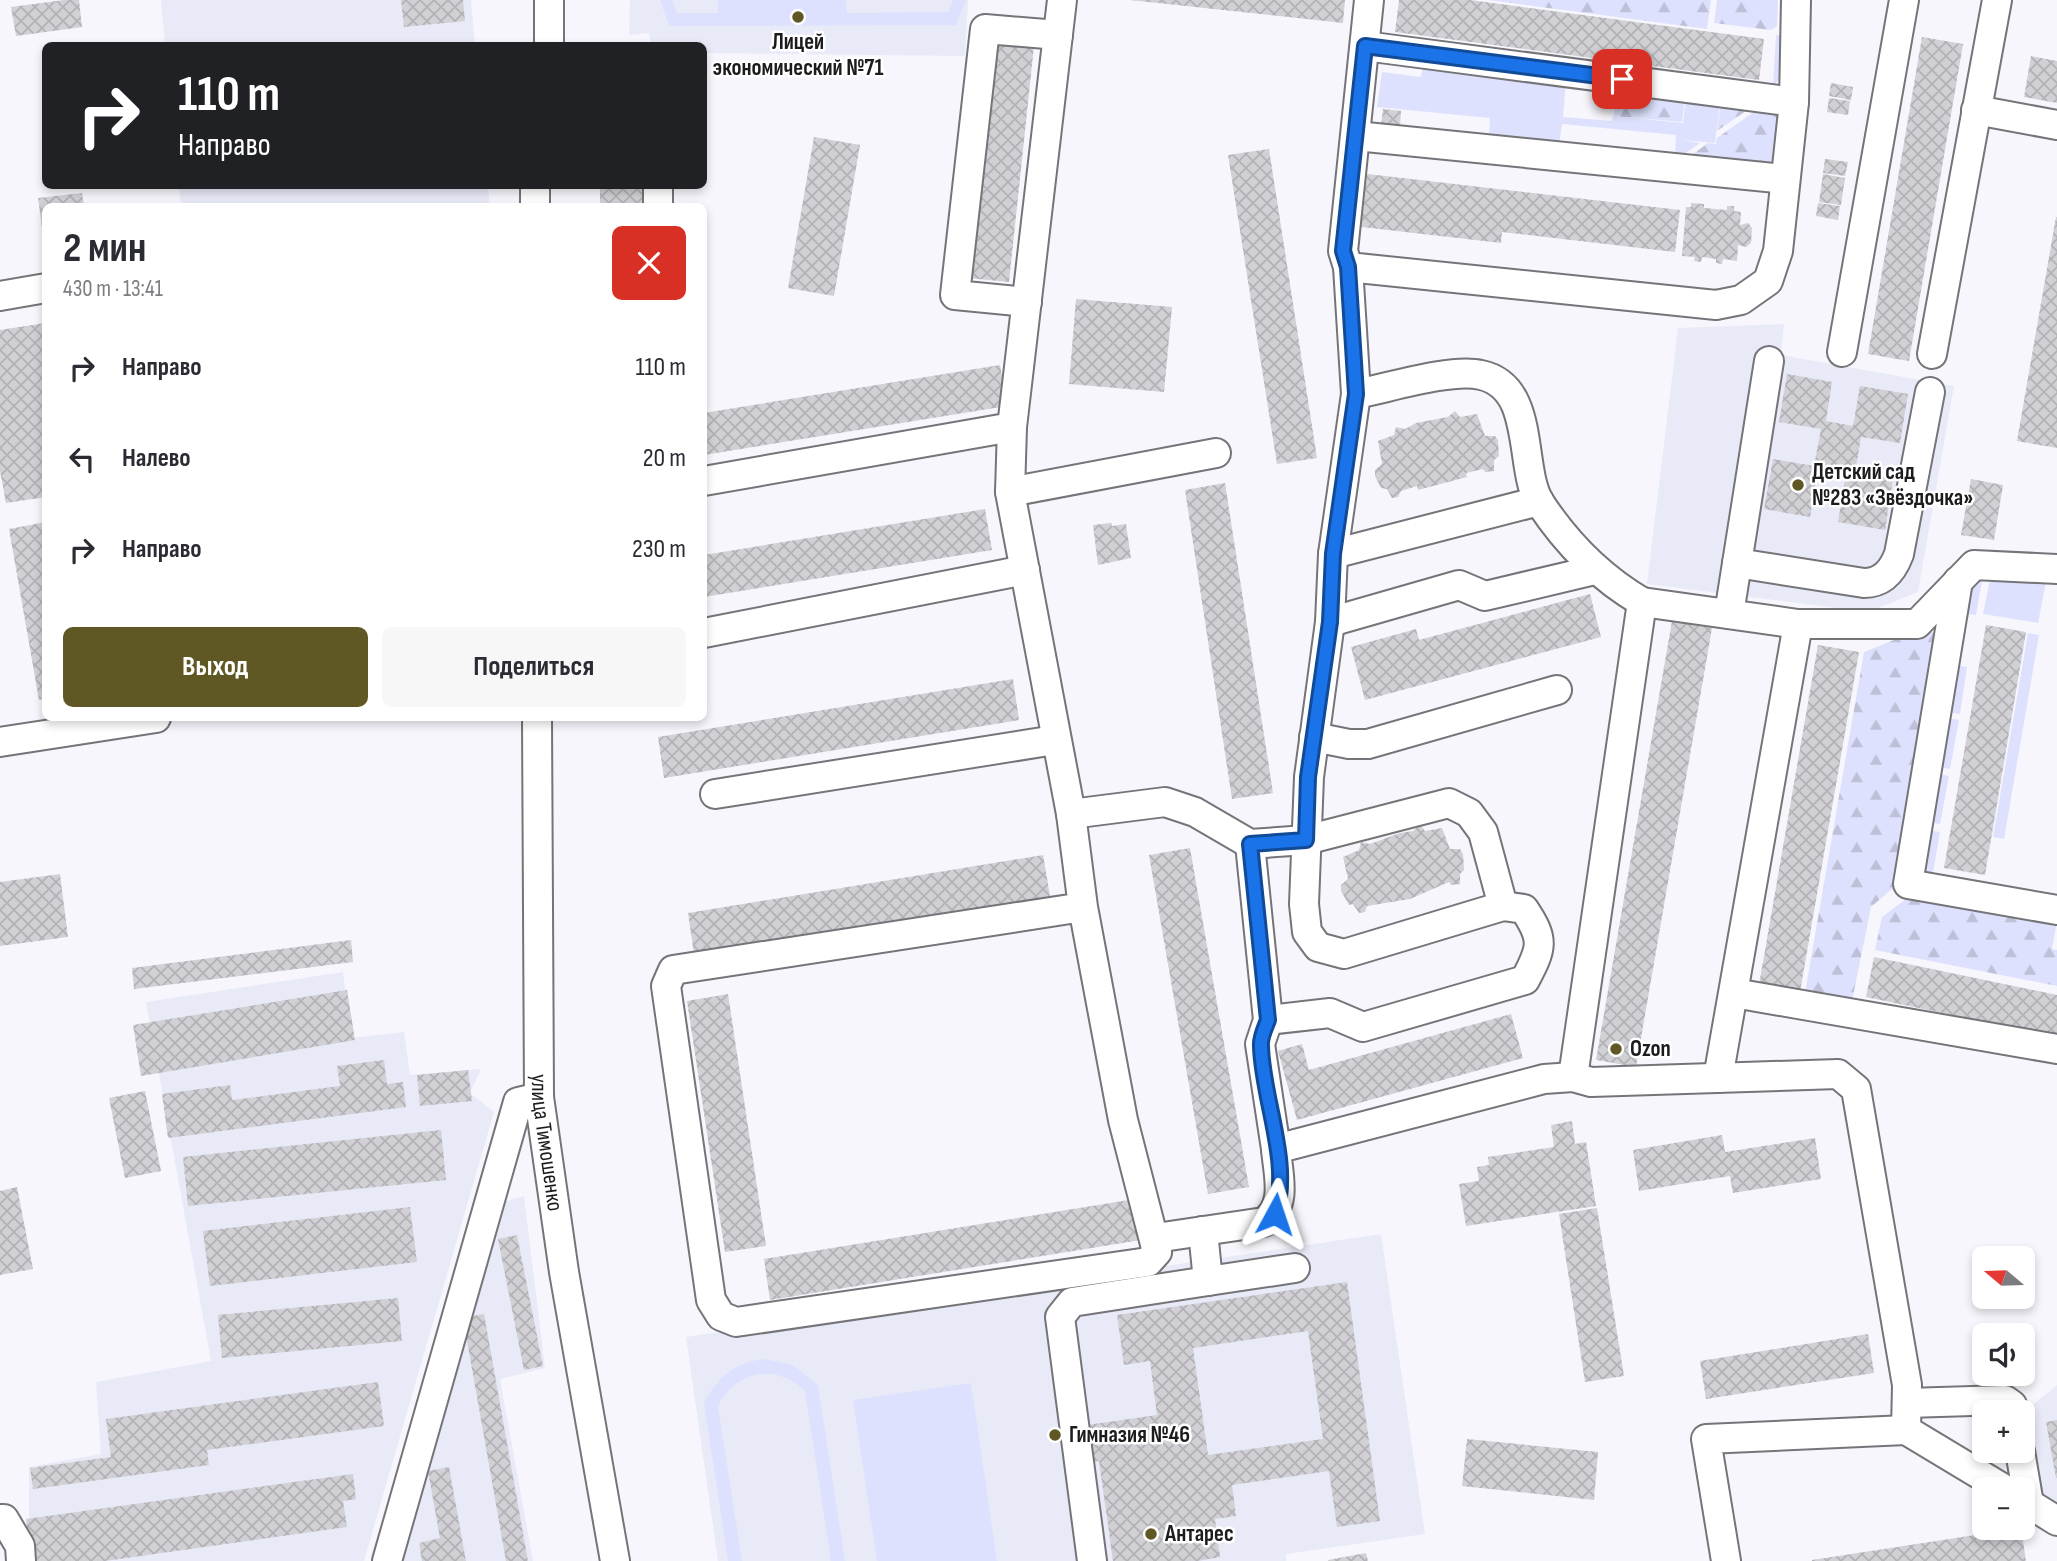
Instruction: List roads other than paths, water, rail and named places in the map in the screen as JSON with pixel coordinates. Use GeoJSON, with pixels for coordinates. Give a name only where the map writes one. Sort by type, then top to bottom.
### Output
{"type":"FeatureCollection","features":[{"type":"Feature","properties":{"kind":"street"},"geometry":{"type":"LineString","coordinates":[[550,0],[550,40]]}},
{"type":"Feature","properties":{"kind":"street"},"geometry":{"type":"LineString","coordinates":[[550,40],[559,0]]}},
{"type":"Feature","properties":{"kind":"street"},"geometry":{"type":"LineString","coordinates":[[1062,0],[1012,427],[1010,492],[1071,814],[1083,907],[1123,1120],[1156,1238],[1157,1252],[1148,1262],[736,1322],[721,1317],[711,1300],[666,986],[673,971],[1083,907]]}},
{"type":"Feature","properties":{"kind":"street"},"geometry":{"type":"LineString","coordinates":[[1268,1020],[1330,1013],[1344,1022],[1363,1027],[1525,980],[1540,952],[1535,925],[1524,909],[1503,906],[1344,954],[1318,947],[1307,932],[1306,840],[1314,737],[1330,622],[1333,554],[1356,394],[1348,267],[1343,251],[1369,0]]}},
{"type":"Feature","properties":{"kind":"street"},"geometry":{"type":"LineString","coordinates":[[1348,267],[1716,305],[1741,300],[1768,281],[1778,251],[1794,102],[1796,0]]}},
{"type":"Feature","properties":{"kind":"street"},"geometry":{"type":"LineString","coordinates":[[1842,352],[1904,0]]}},
{"type":"Feature","properties":{"kind":"street"},"geometry":{"type":"LineString","coordinates":[[1933,354],[1997,0]]}},
{"type":"Feature","properties":{"kind":"street"},"geometry":{"type":"LineString","coordinates":[[1027,302],[955,295],[985,29],[1058,35]]}},
{"type":"Feature","properties":{"kind":"street"},"geometry":{"type":"LineString","coordinates":[[1365,46],[1794,102]]}},
{"type":"Feature","properties":{"kind":"street"},"geometry":{"type":"LineString","coordinates":[[1976,110],[2057,125]]}},
{"type":"Feature","properties":{"kind":"street"},"geometry":{"type":"LineString","coordinates":[[1356,136],[1785,179]]}},
{"type":"Feature","properties":{"kind":"street"},"geometry":{"type":"LineString","coordinates":[[0,296],[42,289]]}},
{"type":"Feature","properties":{"kind":"street"},"geometry":{"type":"LineString","coordinates":[[1729,614],[1769,360]]}},
{"type":"Feature","properties":{"kind":"street"},"geometry":{"type":"LineString","coordinates":[[1356,394],[1465,372],[1485,375],[1505,388],[1518,408],[1539,501],[1595,570],[1642,602],[1798,624],[1917,624],[1974,565],[2057,569]]}},
{"type":"Feature","properties":{"kind":"street"},"geometry":{"type":"LineString","coordinates":[[1737,563],[1864,583],[1879,581],[1889,572],[1899,554],[1930,392]]}},
{"type":"Feature","properties":{"kind":"street"},"geometry":{"type":"LineString","coordinates":[[707,480],[1012,427]]}},
{"type":"Feature","properties":{"kind":"street"},"geometry":{"type":"LineString","coordinates":[[1010,492],[1216,453]]}},
{"type":"Feature","properties":{"kind":"street"},"geometry":{"type":"LineString","coordinates":[[1333,554],[1539,501]]}},
{"type":"Feature","properties":{"kind":"street"},"geometry":{"type":"LineString","coordinates":[[707,632],[1025,570]]}},
{"type":"Feature","properties":{"kind":"street"},"geometry":{"type":"LineString","coordinates":[[1330,622],[1458,585],[1485,596],[1595,570]]}},
{"type":"Feature","properties":{"kind":"street"},"geometry":{"type":"LineString","coordinates":[[1958,581],[1908,884],[2057,910]]}},
{"type":"Feature","properties":{"kind":"street"},"geometry":{"type":"LineString","coordinates":[[1573,1077],[1642,602]]}},
{"type":"Feature","properties":{"kind":"street"},"geometry":{"type":"LineString","coordinates":[[1718,1078],[1798,624]]}},
{"type":"Feature","properties":{"kind":"street"},"geometry":{"type":"LineString","coordinates":[[1314,737],[1349,744],[1368,744],[1557,690]]}},
{"type":"Feature","properties":{"kind":"street"},"geometry":{"type":"LineString","coordinates":[[0,742],[136,721]]}},
{"type":"Feature","properties":{"kind":"street","name":"улица Тимошенко"},"geometry":{"type":"LineString","coordinates":[[537,721],[539,1097],[564,1272],[615,1561]]}},
{"type":"Feature","properties":{"kind":"street"},"geometry":{"type":"LineString","coordinates":[[716,794],[1055,740]]}},
{"type":"Feature","properties":{"kind":"street"},"geometry":{"type":"LineString","coordinates":[[1071,814],[1165,802],[1195,812],[1250,844],[1306,840],[1449,803],[1469,813],[1483,832],[1503,906]]}},
{"type":"Feature","properties":{"kind":"street"},"geometry":{"type":"LineString","coordinates":[[1156,1238],[1264,1222],[1275,1214],[1280,1200],[1276,1149],[1260,1044],[1268,1020],[1250,844]]}},
{"type":"Feature","properties":{"kind":"street"},"geometry":{"type":"LineString","coordinates":[[1734,993],[2057,1049]]}},
{"type":"Feature","properties":{"kind":"street"},"geometry":{"type":"LineString","coordinates":[[1276,1149],[1544,1079],[1573,1077],[1591,1082],[1838,1074],[1856,1089],[1907,1385],[1907,1416]]}},
{"type":"Feature","properties":{"kind":"street"},"geometry":{"type":"LineString","coordinates":[[387,1561],[518,1102],[539,1097]]}},
{"type":"Feature","properties":{"kind":"street"},"geometry":{"type":"LineString","coordinates":[[1203,1231],[1208,1281]]}},
{"type":"Feature","properties":{"kind":"street"},"geometry":{"type":"LineString","coordinates":[[1091,1561],[1060,1317],[1072,1302],[1295,1268]]}},
{"type":"Feature","properties":{"kind":"street"},"geometry":{"type":"LineString","coordinates":[[1726,1561],[1706,1439],[1907,1416],[1972,1405]]}},
{"type":"Feature","properties":{"kind":"street"},"geometry":{"type":"LineString","coordinates":[[1907,1416],[1988,1477]]}},
{"type":"Feature","properties":{"kind":"street"},"geometry":{"type":"LineString","coordinates":[[2035,1508],[2057,1521]]}},
{"type":"Feature","properties":{"kind":"street"},"geometry":{"type":"LineString","coordinates":[[0,1519],[20,1546],[21,1561]]}},
{"type":"Feature","properties":{"kind":"place","name":"Лицей экономический №71"},"geometry":{"type":"Point","coordinates":[798,17]}},
{"type":"Feature","properties":{"kind":"place","name":"Детский сад №283 «Звёздочка»"},"geometry":{"type":"Point","coordinates":[1798,485]}},
{"type":"Feature","properties":{"kind":"place","name":"Ozon"},"geometry":{"type":"Point","coordinates":[1616,1049]}},
{"type":"Feature","properties":{"kind":"place","name":"Гимназия №46"},"geometry":{"type":"Point","coordinates":[1055,1435]}},
{"type":"Feature","properties":{"kind":"place","name":"Антарес"},"geometry":{"type":"Point","coordinates":[1151,1534]}}]}
